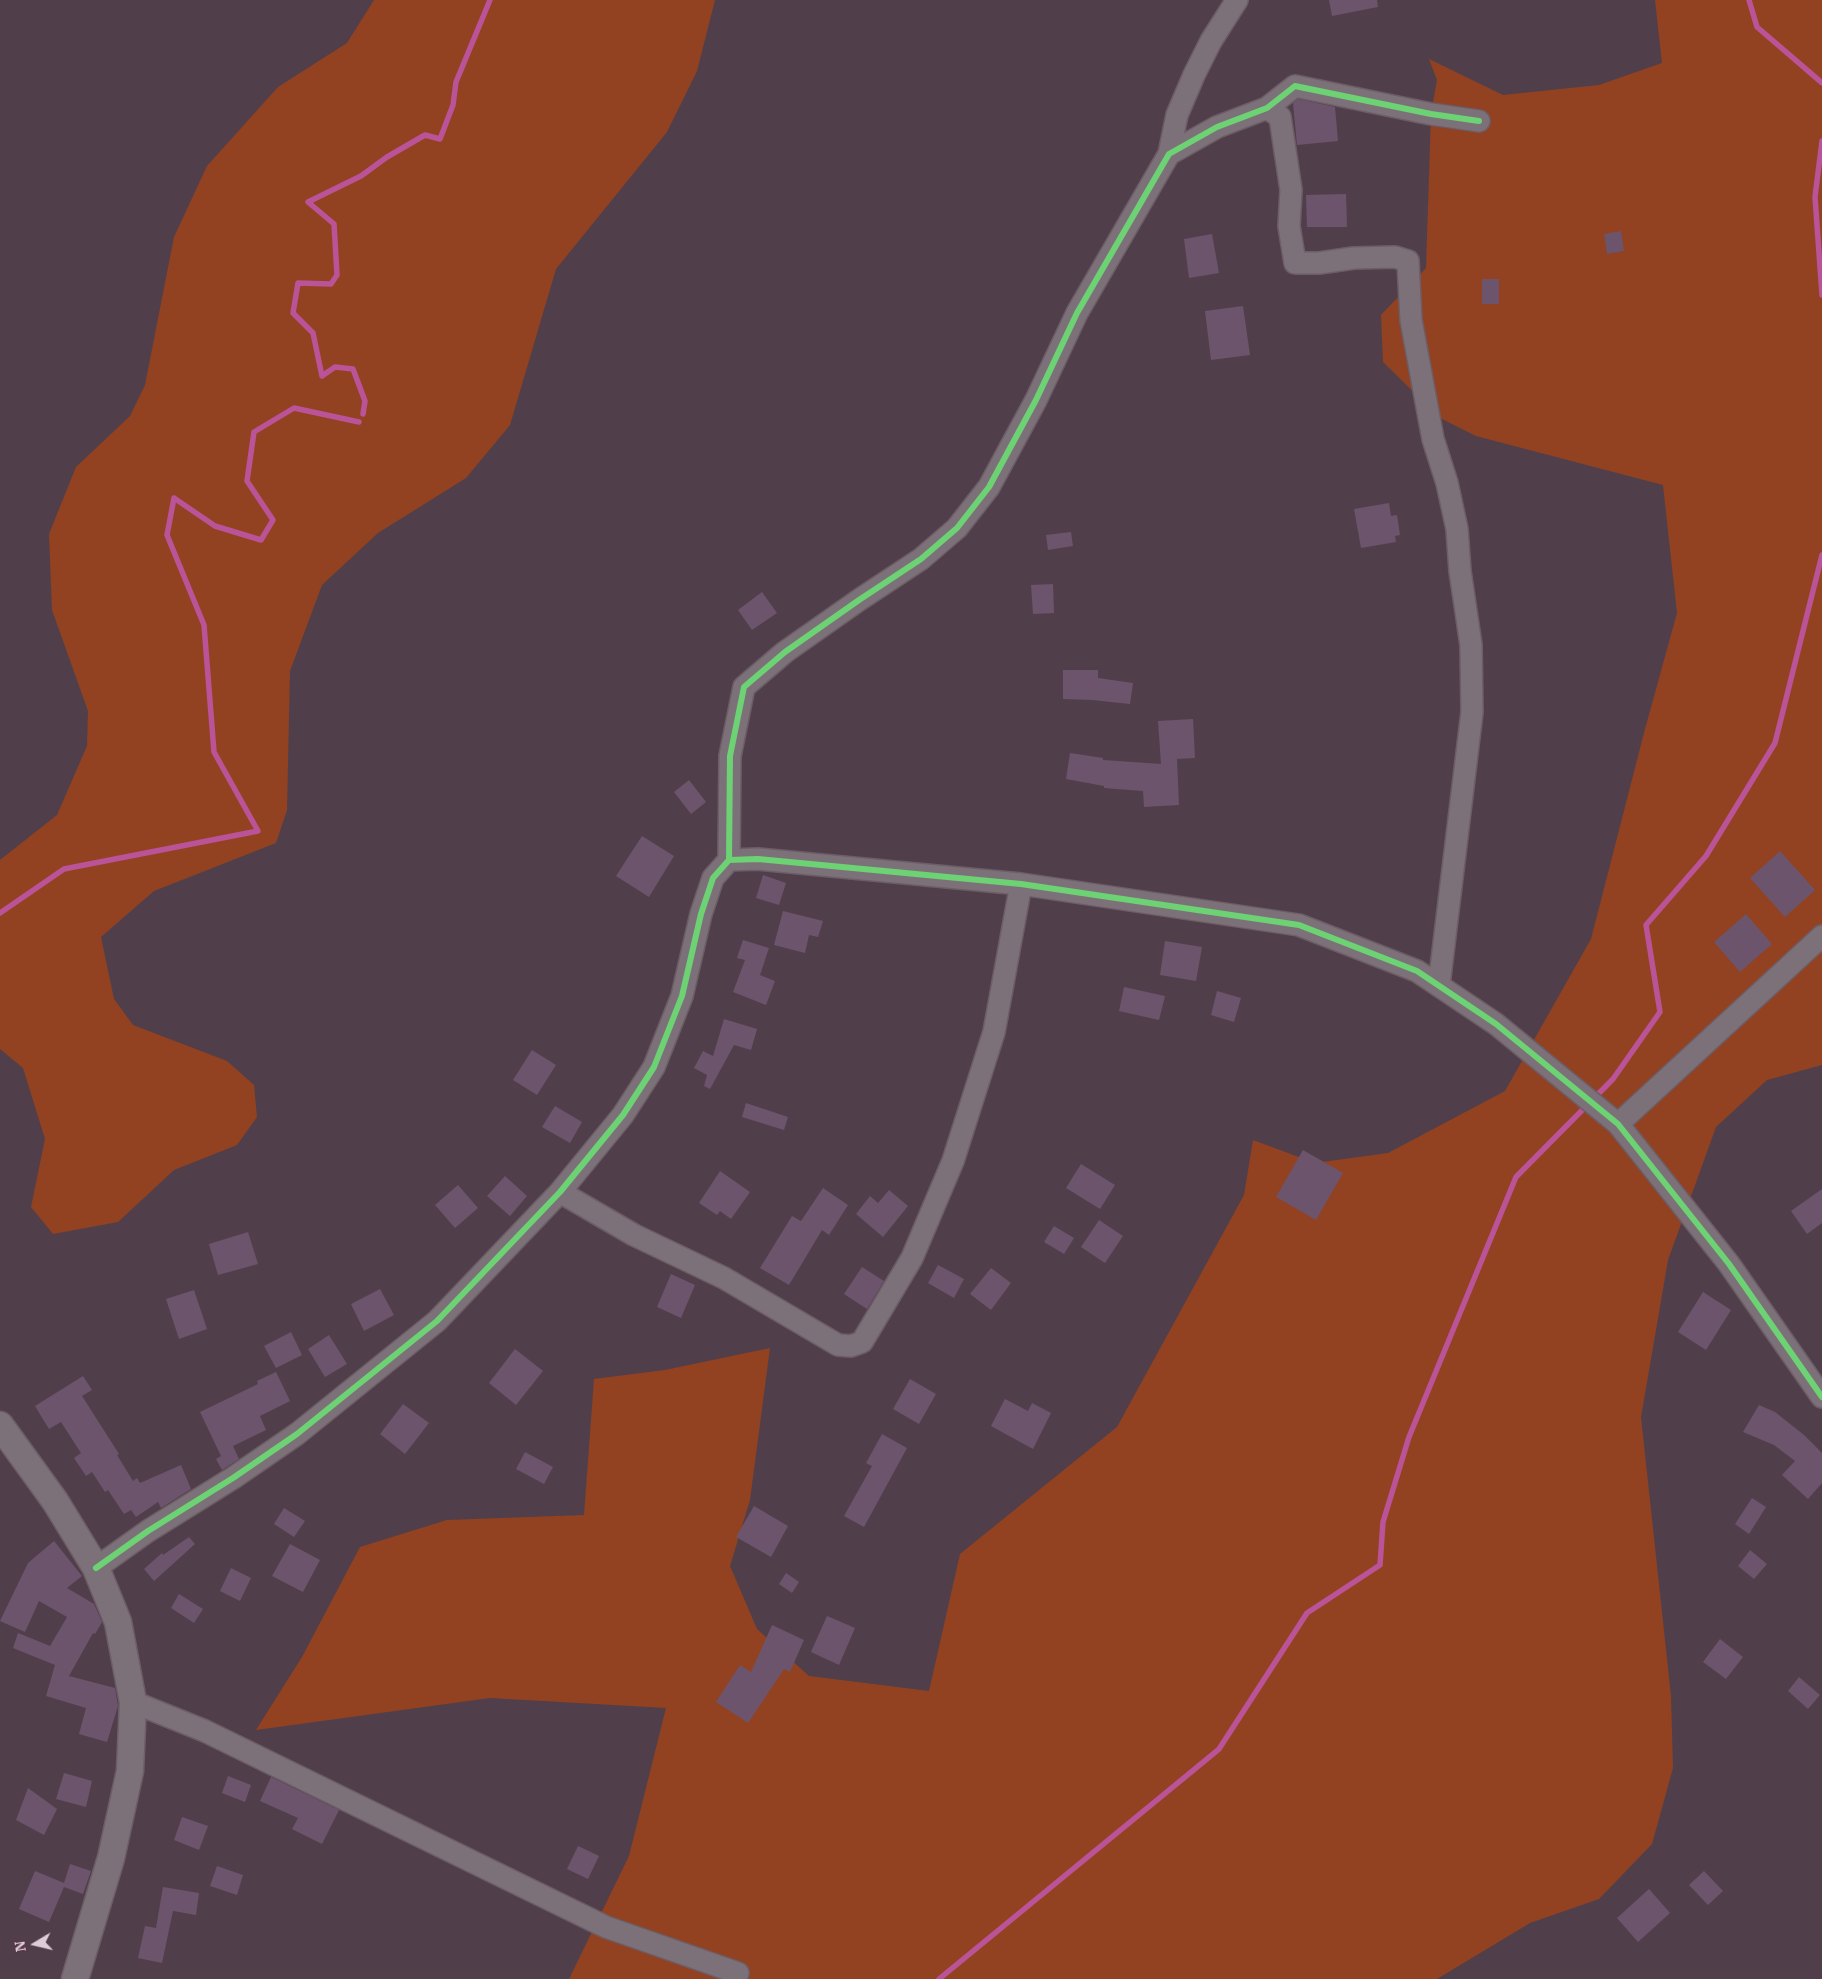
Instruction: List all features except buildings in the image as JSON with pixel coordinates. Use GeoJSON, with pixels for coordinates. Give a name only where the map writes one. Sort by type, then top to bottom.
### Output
{"type":"FeatureCollection","features":[{"type":"Feature","properties":{"kind":"street"},"geometry":{"type":"LineString","coordinates":[[96,1568],[148,1531],[232,1478],[296,1434],[437,1321],[560,1192],[623,1115],[654,1067],[682,996],[701,914],[713,878],[729,860],[730,756],[744,687],[786,652],[921,559],[957,528],[990,487],[1036,400],[1077,313],[1169,154],[1178,115],[1194,75],[1211,40],[1237,0]]}},
{"type":"Feature","properties":{"kind":"street"},"geometry":{"type":"LineString","coordinates":[[1169,154],[1217,127],[1267,108],[1295,86],[1431,114],[1480,120]]}},
{"type":"Feature","properties":{"kind":"street"},"geometry":{"type":"LineString","coordinates":[[1267,108],[1280,117],[1291,190],[1289,226],[1295,264],[1395,257],[1408,261],[1411,320],[1434,439],[1447,483],[1456,529],[1471,645],[1472,712],[1438,986]]}},
{"type":"Feature","properties":{"kind":"street"},"geometry":{"type":"LineString","coordinates":[[729,860],[758,859],[1021,884],[1300,925],[1417,971],[1496,1024],[1618,1124],[1730,1264],[1822,1397]]}},
{"type":"Feature","properties":{"kind":"street"},"geometry":{"type":"LineString","coordinates":[[560,1192],[634,1235],[724,1278],[838,1345],[851,1346],[862,1342],[912,1258],[953,1160],[994,1032],[1021,884]]}},
{"type":"Feature","properties":{"kind":"street"},"geometry":{"type":"LineString","coordinates":[[1618,1124],[1822,936]]}},
{"type":"Feature","properties":{"kind":"street"},"geometry":{"type":"LineString","coordinates":[[0,1425],[55,1501],[96,1568],[118,1622],[133,1702],[130,1771],[111,1858],[75,1979]]}},
{"type":"Feature","properties":{"kind":"street"},"geometry":{"type":"LineString","coordinates":[[133,1702],[205,1731],[310,1784],[606,1927],[738,1973]]}},
{"type":"Feature","properties":{"kind":"shaded area"},"geometry":{"type":"Polygon","coordinates":[[[374,0],[715,0],[697,71],[667,132],[556,269],[510,425],[466,478],[378,533],[322,585],[290,671],[287,810],[276,843],[154,891],[101,937],[114,999],[133,1025],[227,1061],[254,1085],[257,1117],[237,1145],[174,1170],[118,1222],[53,1234],[31,1207],[45,1139],[23,1068],[0,1049],[0,860],[57,815],[87,746],[88,711],[52,610],[49,534],[76,467],[130,416],[145,385],[174,237],[207,166],[278,87],[347,43],[374,0]]]}},
{"type":"Feature","properties":{"kind":"shaded area"},"geometry":{"type":"Polygon","coordinates":[[[1655,0],[1822,0],[1822,1065],[1767,1080],[1716,1127],[1668,1260],[1641,1417],[1671,1696],[1673,1768],[1652,1844],[1599,1899],[1530,1923],[1437,1979],[569,1979],[629,1856],[666,1708],[490,1698],[256,1730],[302,1657],[360,1547],[447,1520],[584,1515],[594,1379],[665,1370],[770,1348],[750,1500],[730,1566],[757,1629],[809,1676],[929,1691],[960,1554],[1117,1427],[1244,1195],[1253,1140],[1315,1163],[1388,1153],[1505,1091],[1591,939],[1677,613],[1663,485],[1476,436],[1440,418],[1383,362],[1381,315],[1426,268],[1431,114],[1437,80],[1429,59],[1503,95],[1599,85],[1662,63],[1655,0]]]}},
{"type":"Feature","properties":{"kind":"waterway"},"geometry":{"type":"LineString","coordinates":[[363,414],[365,401],[353,369],[335,367],[322,376],[313,333],[293,313],[298,283],[331,284],[337,275],[334,224],[308,202],[361,176],[387,157],[425,135],[440,139],[453,105],[456,82],[490,0]]}},
{"type":"Feature","properties":{"kind":"waterway"},"geometry":{"type":"LineString","coordinates":[[1749,0],[1757,27],[1822,83]]}},
{"type":"Feature","properties":{"kind":"waterway"},"geometry":{"type":"LineString","coordinates":[[1822,141],[1815,197],[1822,295]]}},
{"type":"Feature","properties":{"kind":"waterway"},"geometry":{"type":"LineString","coordinates":[[0,913],[64,869],[258,831],[214,752],[204,625],[167,535],[174,498],[215,526],[261,540],[273,520],[247,481],[254,432],[294,408],[359,422]]}},
{"type":"Feature","properties":{"kind":"waterway"},"geometry":{"type":"LineString","coordinates":[[939,1979],[1219,1749],[1307,1613],[1380,1565],[1383,1522],[1409,1437],[1516,1177],[1613,1079],[1660,1012],[1646,925],[1706,856],[1775,743],[1822,555]]}},
{"type":"Feature","properties":{"kind":"cycle path"},"geometry":{"type":"LineString","coordinates":[[729,860],[730,756],[744,687],[785,652],[921,559],[957,528],[989,487],[1036,400],[1077,313],[1169,154],[1217,127],[1267,108],[1295,86],[1431,114],[1479,121]]}},
{"type":"Feature","properties":{"kind":"cycle path"},"geometry":{"type":"LineString","coordinates":[[96,1568],[148,1531],[233,1478],[297,1434],[437,1321],[560,1192],[623,1115],[654,1067],[682,996],[701,914],[713,878],[729,860],[758,859],[1021,884],[1299,925],[1417,971],[1496,1024],[1618,1124],[1729,1264],[1822,1397]]}}]}
